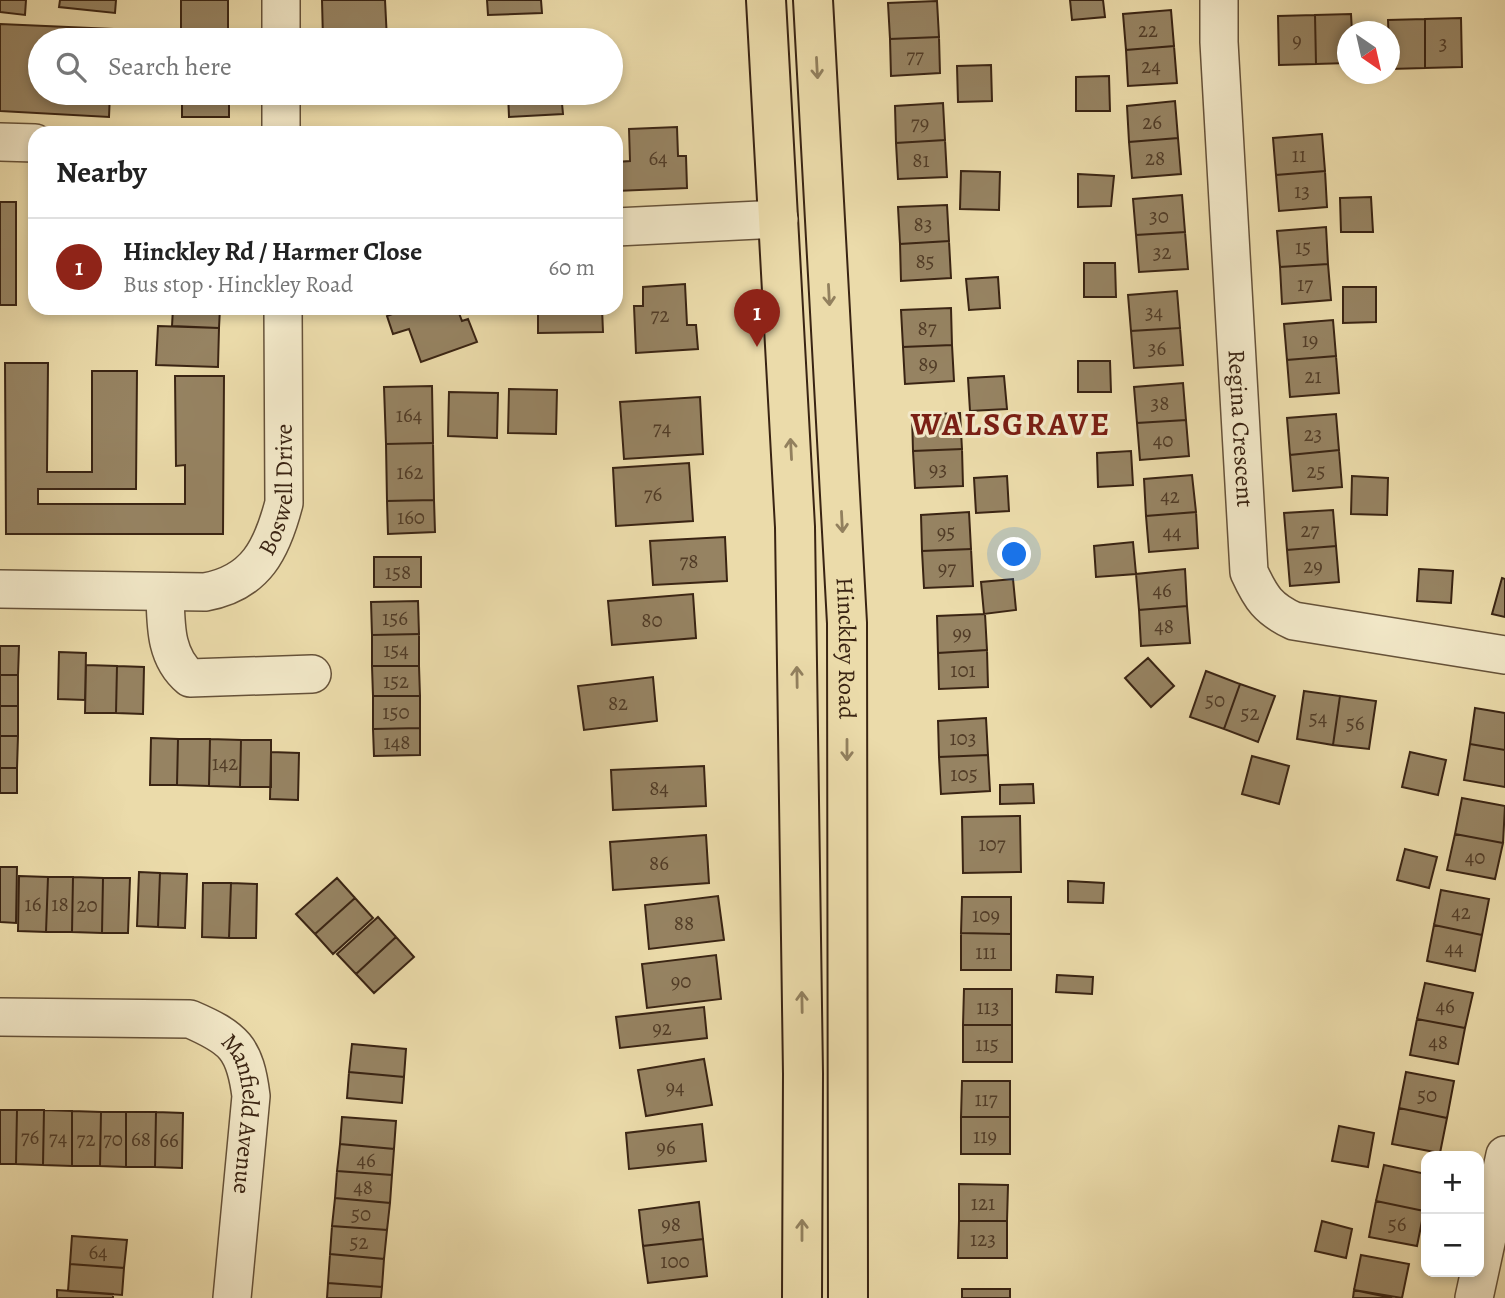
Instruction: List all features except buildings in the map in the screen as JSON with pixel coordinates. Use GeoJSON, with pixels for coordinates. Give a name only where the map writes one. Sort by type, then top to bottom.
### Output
{"type":"FeatureCollection","features":[{"type":"Feature","properties":{"kind":"highway","name":"Hinckley Road"},"geometry":{"type":"LineString","coordinates":[[766,0],[795,527],[803,1074],[802,1298]]}},
{"type":"Feature","properties":{"kind":"highway","name":"Hinckley Road"},"geometry":{"type":"LineString","coordinates":[[813,0],[847,623],[848,1298]]}},
{"type":"Feature","properties":{"kind":"street"},"geometry":{"type":"LineString","coordinates":[[281,0],[281,28]]}},
{"type":"Feature","properties":{"kind":"street","name":"Regina Crescent"},"geometry":{"type":"LineString","coordinates":[[1219,0],[1219,43],[1249,572],[1260,596],[1275,612],[1294,621],[1505,655]]}},
{"type":"Feature","properties":{"kind":"street"},"geometry":{"type":"LineString","coordinates":[[281,105],[281,126]]}},
{"type":"Feature","properties":{"kind":"street"},"geometry":{"type":"LineString","coordinates":[[0,142],[28,143]]}},
{"type":"Feature","properties":{"kind":"street"},"geometry":{"type":"LineString","coordinates":[[623,227],[779,219]]}},
{"type":"Feature","properties":{"kind":"street","name":"Boswell Drive"},"geometry":{"type":"LineString","coordinates":[[0,589],[205,592],[223,589],[243,580],[261,559],[276,533],[285,503],[283,315]]}},
{"type":"Feature","properties":{"kind":"street"},"geometry":{"type":"LineString","coordinates":[[165,592],[166,631],[171,652],[178,668],[190,678],[312,674]]}},
{"type":"Feature","properties":{"kind":"street","name":"Manfield Avenue"},"geometry":{"type":"LineString","coordinates":[[0,1017],[190,1019],[214,1029],[233,1044],[247,1067],[251,1096],[232,1298]]}},
{"type":"Feature","properties":{"kind":"street"},"geometry":{"type":"LineString","coordinates":[[1474,1298],[1505,1155]]}},
{"type":"Feature","properties":{"kind":"place","name":"Hinckley Rd / Harmer Close"},"geometry":{"type":"Point","coordinates":[757,347]}},
{"type":"Feature","properties":{"kind":"district","name":"WALSGRAVE"},"geometry":{"type":"Point","coordinates":[1011,424]}}]}
